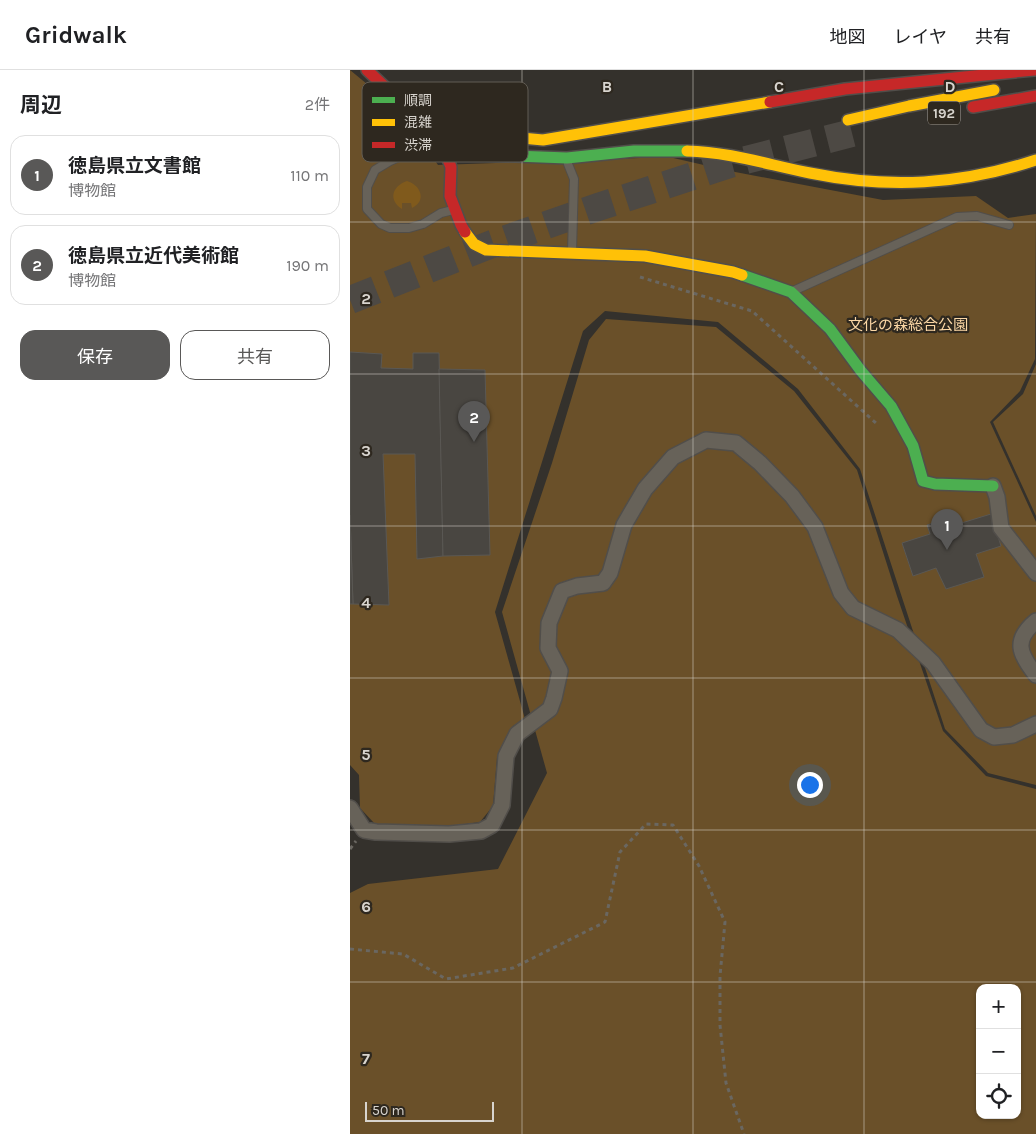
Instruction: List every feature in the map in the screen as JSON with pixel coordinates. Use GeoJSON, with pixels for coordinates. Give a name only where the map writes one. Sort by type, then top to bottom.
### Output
{"type":"FeatureCollection","features":[{"type":"Feature","properties":{"kind":"main road"},"geometry":{"type":"LineString","coordinates":[[367,70],[380,82]]}},
{"type":"Feature","properties":{"kind":"main road"},"geometry":{"type":"LineString","coordinates":[[528,139],[543,140],[598,132],[845,89],[1034,70]]}},
{"type":"Feature","properties":{"kind":"main road","name":"192"},"geometry":{"type":"LineString","coordinates":[[848,120],[909,106],[1002,89]]}},
{"type":"Feature","properties":{"kind":"main road","name":"192"},"geometry":{"type":"LineString","coordinates":[[964,108],[1036,96]]}},
{"type":"Feature","properties":{"kind":"main road"},"geometry":{"type":"LineString","coordinates":[[528,157],[570,158],[624,152],[703,151],[817,174],[896,182],[952,181],[1013,169],[1036,160]]}},
{"type":"Feature","properties":{"kind":"main road"},"geometry":{"type":"LineString","coordinates":[[449,162],[450,196],[461,226],[474,244],[486,250],[645,256],[733,272],[791,292],[830,329],[861,371],[891,406],[913,446],[923,481],[935,484],[993,486]]}},
{"type":"Feature","properties":{"kind":"street"},"geometry":{"type":"LineString","coordinates":[[350,808],[364,830],[405,834],[449,834],[481,831],[492,825],[502,805],[506,756],[517,734],[550,709],[554,698],[560,671],[548,648],[548,623],[562,591],[577,586],[603,583],[610,573],[624,525],[645,489],[673,457],[706,440],[736,443],[760,463],[792,496],[815,527],[841,593],[853,608],[898,630],[933,663],[981,730],[994,737],[1013,735],[1036,724]]}},
{"type":"Feature","properties":{"kind":"street"},"geometry":{"type":"LineString","coordinates":[[993,486],[997,497],[1001,528],[1036,573]]}},
{"type":"Feature","properties":{"kind":"street"},"geometry":{"type":"LineString","coordinates":[[1036,621],[1023,634],[1021,643],[1022,655],[1036,674]]}},
{"type":"Feature","properties":{"kind":"lane"},"geometry":{"type":"LineString","coordinates":[[528,157],[558,158],[567,162],[574,179],[572,253]]}},
{"type":"Feature","properties":{"kind":"lane"},"geometry":{"type":"LineString","coordinates":[[388,162],[375,170],[367,186],[368,209],[381,224],[390,228],[408,228],[423,224],[441,213],[455,210]]}},
{"type":"Feature","properties":{"kind":"lane"},"geometry":{"type":"LineString","coordinates":[[791,292],[957,217],[976,216],[1008,225]]}},
{"type":"Feature","properties":{"kind":"path"},"geometry":{"type":"LineString","coordinates":[[632,274],[752,311],[883,429]]}},
{"type":"Feature","properties":{"kind":"path"},"geometry":{"type":"LineString","coordinates":[[350,949],[402,954],[446,980],[512,968],[605,922],[620,852],[646,824],[673,825],[699,866],[725,922],[720,976],[720,1025],[726,1083],[744,1134]]}},
{"type":"Feature","properties":{"kind":"green space","name":"文化の森総合公園"},"geometry":{"type":"Polygon","coordinates":[[[350,70],[365,82],[362,82],[362,162],[436,162],[438,165],[669,157],[730,171],[883,200],[976,196],[1008,218],[1036,214],[1035,359],[1020,391],[990,422],[1036,522],[1036,785],[988,773],[945,729],[860,469],[798,389],[718,322],[605,311],[583,331],[495,612],[525,719],[513,726],[497,758],[493,806],[480,822],[436,828],[375,824],[360,808],[359,775],[350,765],[350,70]]]}},
{"type":"Feature","properties":{"kind":"green space"},"geometry":{"type":"Polygon","coordinates":[[[606,319],[716,327],[794,391],[857,470],[943,731],[986,776],[1036,789],[1036,1134],[350,1134],[350,893],[368,884],[498,869],[547,773],[502,612],[552,463],[589,340],[606,319]]]}},
{"type":"Feature","properties":{"kind":"green space"},"geometry":{"type":"Polygon","coordinates":[[[1036,364],[1036,516],[993,422],[1023,394],[1036,364]]]}},
{"type":"Feature","properties":{"kind":"shaded area"},"geometry":{"type":"Polygon","coordinates":[[[407,181],[419,189],[421,197],[417,205],[412,208],[411,203],[402,203],[402,209],[393,198],[398,186],[407,181]]]}},
{"type":"Feature","properties":{"kind":"building"},"geometry":{"type":"Polygon","coordinates":[[[350,352],[382,354],[381,368],[413,369],[413,353],[439,353],[443,556],[417,559],[415,454],[383,454],[389,605],[353,604],[350,515],[350,352]]]}},
{"type":"Feature","properties":{"kind":"building"},"geometry":{"type":"Polygon","coordinates":[[[439,369],[485,370],[490,555],[443,556],[439,369]]]}},
{"type":"Feature","properties":{"kind":"building"},"geometry":{"type":"Polygon","coordinates":[[[991,514],[1001,546],[976,554],[984,577],[946,589],[936,568],[913,576],[902,543],[930,534],[927,525],[953,517],[955,525],[991,514]]]}},
{"type":"Feature","properties":{"kind":"building"},"geometry":{"type":"Polygon","coordinates":[[[350,515],[353,604],[350,604],[350,515]]]}},
{"type":"Feature","properties":{"kind":"tunnel"},"geometry":{"type":"LineString","coordinates":[[350,300],[492,244],[598,207],[730,164],[852,133]]}},
{"type":"Feature","properties":{"kind":"traffic: fast"},"geometry":{"type":"LineString","coordinates":[[528,157],[567,158],[634,151],[687,151]]}},
{"type":"Feature","properties":{"kind":"traffic: fast"},"geometry":{"type":"LineString","coordinates":[[742,275],[791,292],[830,329],[861,371],[891,406],[913,446],[923,481],[935,484],[993,486]]}},
{"type":"Feature","properties":{"kind":"traffic: slow"},"geometry":{"type":"LineString","coordinates":[[848,120],[994,90]]}},
{"type":"Feature","properties":{"kind":"traffic: slow"},"geometry":{"type":"LineString","coordinates":[[528,139],[543,140],[770,102]]}},
{"type":"Feature","properties":{"kind":"traffic: slow"},"geometry":{"type":"LineString","coordinates":[[687,151],[734,156],[839,178],[896,183],[924,182],[980,175],[1036,160]]}},
{"type":"Feature","properties":{"kind":"traffic: slow"},"geometry":{"type":"LineString","coordinates":[[465,232],[474,244],[486,250],[645,256],[742,275]]}},
{"type":"Feature","properties":{"kind":"traffic: jam"},"geometry":{"type":"LineString","coordinates":[[367,70],[380,82]]}},
{"type":"Feature","properties":{"kind":"traffic: jam"},"geometry":{"type":"LineString","coordinates":[[770,102],[845,89],[1034,70]]}},
{"type":"Feature","properties":{"kind":"traffic: jam"},"geometry":{"type":"LineString","coordinates":[[973,107],[1036,96]]}},
{"type":"Feature","properties":{"kind":"traffic: jam"},"geometry":{"type":"LineString","coordinates":[[449,162],[451,167],[450,196],[465,232]]}},
{"type":"Feature","properties":{"kind":"place","name":"徳島県立近代美術館"},"geometry":{"type":"Point","coordinates":[474,442]}},
{"type":"Feature","properties":{"kind":"place","name":"徳島県立文書館"},"geometry":{"type":"Point","coordinates":[947,550]}}]}
